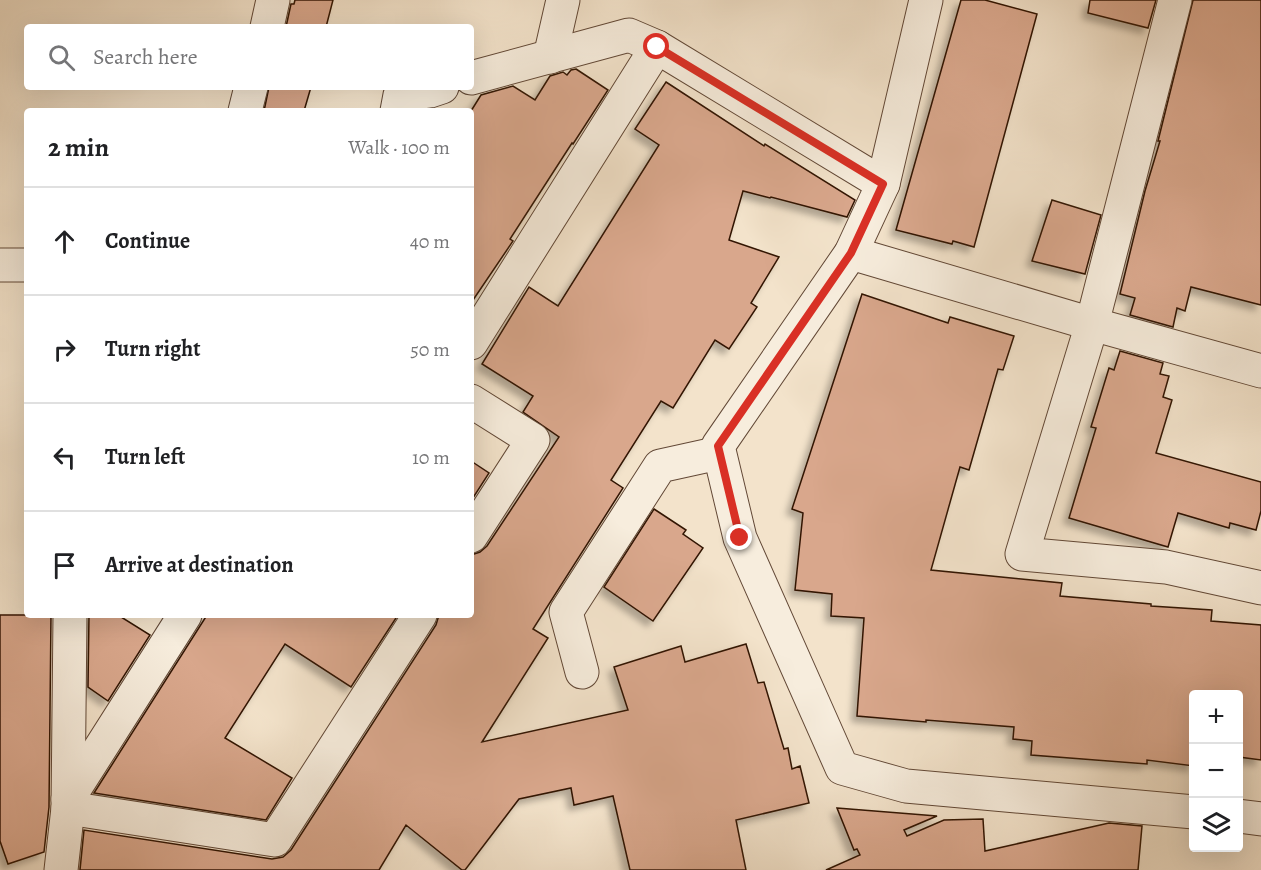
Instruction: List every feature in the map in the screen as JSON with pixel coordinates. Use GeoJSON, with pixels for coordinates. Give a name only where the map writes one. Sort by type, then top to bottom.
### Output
{"type":"FeatureCollection","features":[{"type":"Feature","properties":{"kind":"street"},"geometry":{"type":"LineString","coordinates":[[268,24],[273,0]]}},
{"type":"Feature","properties":{"kind":"street"},"geometry":{"type":"LineString","coordinates":[[550,57],[563,0]]}},
{"type":"Feature","properties":{"kind":"street"},"geometry":{"type":"LineString","coordinates":[[926,0],[883,184],[851,253],[718,446],[740,538],[842,768],[906,786],[1189,812]]}},
{"type":"Feature","properties":{"kind":"street"},"geometry":{"type":"LineString","coordinates":[[1175,0],[1092,324],[1022,554],[1166,567],[1261,588]]}},
{"type":"Feature","properties":{"kind":"street"},"geometry":{"type":"LineString","coordinates":[[474,77],[629,35],[657,47],[883,184]]}},
{"type":"Feature","properties":{"kind":"street"},"geometry":{"type":"LineString","coordinates":[[474,338],[657,47]]}},
{"type":"Feature","properties":{"kind":"street"},"geometry":{"type":"LineString","coordinates":[[246,108],[250,90]]}},
{"type":"Feature","properties":{"kind":"street"},"geometry":{"type":"LineString","coordinates":[[398,108],[400,95],[433,90]]}},
{"type":"Feature","properties":{"kind":"street"},"geometry":{"type":"LineString","coordinates":[[851,253],[1261,371]]}},
{"type":"Feature","properties":{"kind":"street"},"geometry":{"type":"LineString","coordinates":[[0,265],[24,265]]}},
{"type":"Feature","properties":{"kind":"street"},"geometry":{"type":"LineString","coordinates":[[474,403],[533,440],[474,531]]}},
{"type":"Feature","properties":{"kind":"street"},"geometry":{"type":"LineString","coordinates":[[582,672],[566,612],[660,466],[719,453]]}},
{"type":"Feature","properties":{"kind":"street"},"geometry":{"type":"LineString","coordinates":[[61,870],[68,804],[70,618]]}},
{"type":"Feature","properties":{"kind":"street"},"geometry":{"type":"LineString","coordinates":[[68,804],[183,618]]}},
{"type":"Feature","properties":{"kind":"street"},"geometry":{"type":"LineString","coordinates":[[68,804],[275,840],[418,618]]}},
{"type":"Feature","properties":{"kind":"street"},"geometry":{"type":"LineString","coordinates":[[1243,817],[1261,819]]}},
{"type":"Feature","properties":{"kind":"building"},"geometry":{"type":"Polygon","coordinates":[[[295,0],[333,0],[327,24],[287,24],[291,4],[294,4],[295,0]]]}},
{"type":"Feature","properties":{"kind":"building"},"geometry":{"type":"Polygon","coordinates":[[[961,0],[985,0],[1037,14],[974,247],[896,230],[961,0]]]}},
{"type":"Feature","properties":{"kind":"building"},"geometry":{"type":"Polygon","coordinates":[[[1090,0],[1156,0],[1148,28],[1088,13],[1090,0]]]}},
{"type":"Feature","properties":{"kind":"building"},"geometry":{"type":"Polygon","coordinates":[[[1193,0],[1261,0],[1261,305],[1191,287],[1185,311],[1177,308],[1173,327],[1130,315],[1135,298],[1120,294],[1145,191],[1160,141],[1158,141],[1193,0]]]}},
{"type":"Feature","properties":{"kind":"building"},"geometry":{"type":"Polygon","coordinates":[[[576,69],[608,90],[510,239],[513,241],[474,299],[473,108],[481,95],[513,86],[535,100],[550,76],[563,72],[567,75],[571,70],[576,69]]]}},
{"type":"Feature","properties":{"kind":"building"},"geometry":{"type":"Polygon","coordinates":[[[666,82],[764,146],[765,144],[855,200],[847,217],[743,191],[729,240],[779,257],[751,303],[757,307],[729,349],[715,340],[673,408],[661,401],[611,480],[623,488],[533,629],[548,638],[482,742],[628,710],[614,667],[681,646],[685,662],[746,644],[758,683],[764,682],[784,749],[788,748],[792,769],[800,766],[809,803],[736,820],[746,870],[630,870],[613,796],[574,805],[571,788],[519,799],[465,870],[462,870],[406,825],[379,870],[80,870],[84,830],[272,859],[283,857],[291,850],[436,625],[438,618],[474,618],[474,554],[487,546],[559,437],[523,412],[533,396],[482,364],[529,287],[558,306],[659,145],[635,129],[666,82]]]}},
{"type":"Feature","properties":{"kind":"building"},"geometry":{"type":"Polygon","coordinates":[[[268,90],[310,90],[305,108],[265,108],[268,90]]]}},
{"type":"Feature","properties":{"kind":"building"},"geometry":{"type":"Polygon","coordinates":[[[1052,200],[1101,215],[1085,274],[1032,261],[1052,200]]]}},
{"type":"Feature","properties":{"kind":"building"},"geometry":{"type":"Polygon","coordinates":[[[862,294],[948,323],[950,317],[1014,336],[1003,370],[998,369],[969,470],[960,467],[931,570],[1062,583],[1060,596],[1212,610],[1211,621],[1261,625],[1261,760],[1243,758],[1243,690],[1189,690],[1189,765],[1147,760],[1147,764],[1031,755],[1032,741],[1013,739],[1014,727],[857,716],[864,618],[831,616],[832,594],[795,590],[803,513],[792,509],[862,294]]]}},
{"type":"Feature","properties":{"kind":"building"},"geometry":{"type":"Polygon","coordinates":[[[1120,351],[1163,363],[1160,374],[1169,376],[1163,397],[1172,400],[1156,453],[1261,482],[1261,511],[1256,530],[1230,523],[1229,528],[1178,513],[1168,547],[1069,518],[1096,428],[1091,427],[1109,368],[1114,370],[1120,351]]]}},
{"type":"Feature","properties":{"kind":"building"},"geometry":{"type":"Polygon","coordinates":[[[474,463],[489,473],[474,496],[474,463]]]}},
{"type":"Feature","properties":{"kind":"building"},"geometry":{"type":"Polygon","coordinates":[[[654,509],[686,530],[683,534],[703,548],[653,621],[604,587],[654,509]]]}},
{"type":"Feature","properties":{"kind":"building"},"geometry":{"type":"Polygon","coordinates":[[[0,615],[51,618],[49,807],[44,852],[8,864],[0,841],[0,615]]]}},
{"type":"Feature","properties":{"kind":"building"},"geometry":{"type":"Polygon","coordinates":[[[89,618],[123,618],[150,635],[108,701],[88,687],[89,618]]]}},
{"type":"Feature","properties":{"kind":"building"},"geometry":{"type":"Polygon","coordinates":[[[205,618],[396,618],[351,687],[285,644],[225,738],[292,778],[266,820],[94,793],[205,618]]]}},
{"type":"Feature","properties":{"kind":"building"},"geometry":{"type":"Polygon","coordinates":[[[837,808],[937,816],[904,830],[907,836],[944,820],[983,819],[985,851],[1109,823],[1142,826],[1138,870],[826,870],[860,855],[857,849],[854,850],[837,808]]]}},
{"type":"Feature","properties":{"kind":"route"},"geometry":{"type":"LineString","coordinates":[[657,47],[883,184],[851,253],[718,446],[740,538]]}}]}
